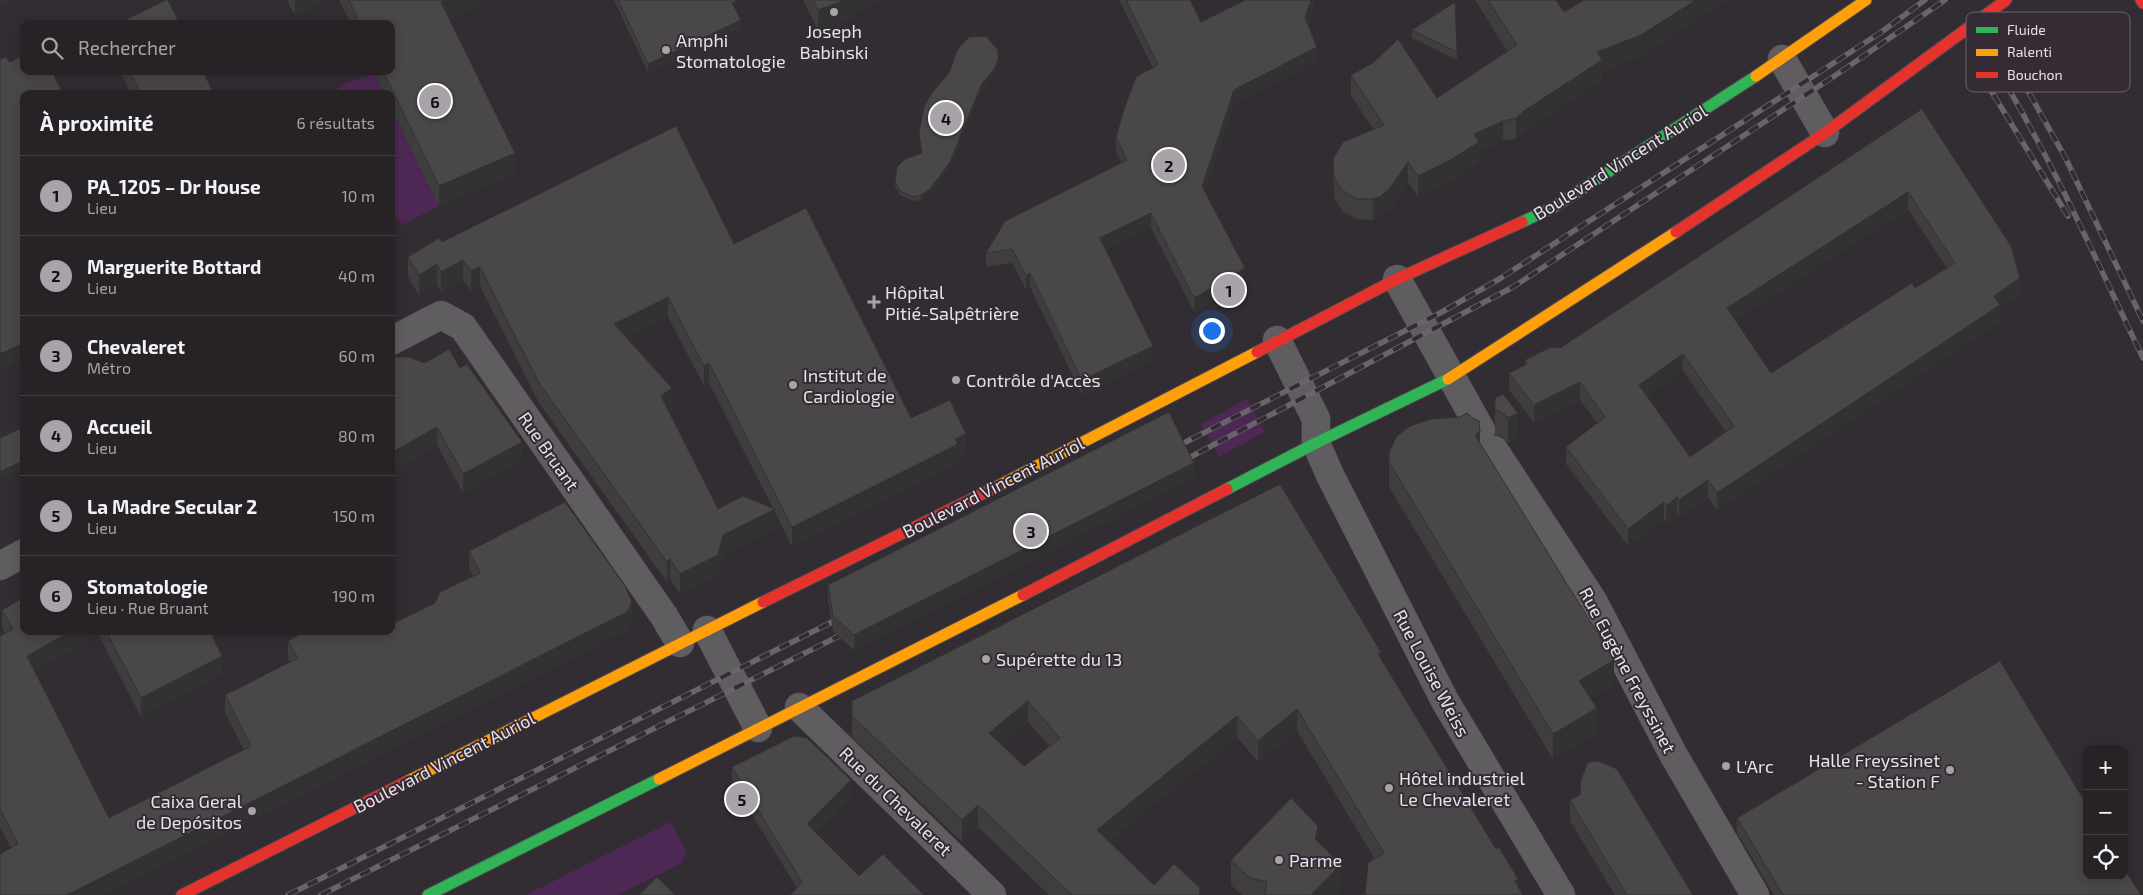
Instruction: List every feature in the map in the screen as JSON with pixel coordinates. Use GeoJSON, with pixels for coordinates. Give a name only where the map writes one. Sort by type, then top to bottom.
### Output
{"type":"FeatureCollection","features":[{"type":"Feature","properties":{"kind":"main road","name":"Boulevard Vincent Auriol"},"geometry":{"type":"LineString","coordinates":[[182,895],[680,643],[1003,484],[1397,279],[1554,207],[1782,58],[1866,0]]}},
{"type":"Feature","properties":{"kind":"main road"},"geometry":{"type":"LineString","coordinates":[[1990,12],[2006,0]]}},
{"type":"Feature","properties":{"kind":"main road"},"geometry":{"type":"LineString","coordinates":[[428,895],[1010,602],[1316,443],[1453,377],[1584,293],[1825,133],[1966,29]]}},
{"type":"Feature","properties":{"kind":"street"},"geometry":{"type":"LineString","coordinates":[[1782,58],[1825,133]]}},
{"type":"Feature","properties":{"kind":"street"},"geometry":{"type":"LineString","coordinates":[[1397,279],[1453,377]]}},
{"type":"Feature","properties":{"kind":"street","name":"Rue Bruant"},"geometry":{"type":"LineString","coordinates":[[395,339],[441,315],[462,327],[664,616],[680,643]]}},
{"type":"Feature","properties":{"kind":"street"},"geometry":{"type":"LineString","coordinates":[[1277,340],[1316,419],[1316,443]]}},
{"type":"Feature","properties":{"kind":"street","name":"Rue Eugène Freyssinet"},"geometry":{"type":"LineString","coordinates":[[1453,377],[1488,440],[1594,601],[1673,754],[1722,835],[1755,895]]}},
{"type":"Feature","properties":{"kind":"street","name":"Rue Louise Weiss"},"geometry":{"type":"LineString","coordinates":[[1316,443],[1330,475],[1444,701],[1561,895]]}},
{"type":"Feature","properties":{"kind":"street"},"geometry":{"type":"LineString","coordinates":[[0,566],[20,555]]}},
{"type":"Feature","properties":{"kind":"street"},"geometry":{"type":"LineString","coordinates":[[707,630],[758,728]]}},
{"type":"Feature","properties":{"kind":"street","name":"Rue du Chevaleret"},"geometry":{"type":"LineString","coordinates":[[799,707],[992,895]]}},
{"type":"Feature","properties":{"kind":"shaded area"},"geometry":{"type":"Polygon","coordinates":[[[375,75],[382,90],[337,90],[344,83],[375,75]]]}},
{"type":"Feature","properties":{"kind":"shaded area"},"geometry":{"type":"Polygon","coordinates":[[[395,116],[439,206],[402,225],[397,217],[395,218],[395,116]]]}},
{"type":"Feature","properties":{"kind":"shaded area"},"geometry":{"type":"Polygon","coordinates":[[[1247,399],[1265,432],[1219,457],[1201,424],[1247,399]]]}},
{"type":"Feature","properties":{"kind":"shaded area"},"geometry":{"type":"Polygon","coordinates":[[[671,822],[686,851],[682,863],[617,895],[526,895],[671,822]]]}},
{"type":"Feature","properties":{"kind":"building"},"geometry":{"type":"Polygon","coordinates":[[[168,0],[178,20],[125,20],[168,0]]]}},
{"type":"Feature","properties":{"kind":"building"},"geometry":{"type":"Polygon","coordinates":[[[349,0],[446,0],[441,2],[515,153],[439,186],[395,96],[395,90],[392,90],[385,75],[395,75],[395,20],[358,20],[349,0]]]}},
{"type":"Feature","properties":{"kind":"building","name":"Amphi Stomatologie"},"geometry":{"type":"Polygon","coordinates":[[[618,0],[737,0],[732,3],[741,20],[648,64],[618,0]]]}},
{"type":"Feature","properties":{"kind":"building"},"geometry":{"type":"Polygon","coordinates":[[[813,0],[845,0],[818,10],[813,0]]]}},
{"type":"Feature","properties":{"kind":"building"},"geometry":{"type":"Polygon","coordinates":[[[1126,0],[1190,0],[1201,22],[1245,0],[1311,0],[1305,18],[1317,47],[1234,90],[1202,186],[1245,268],[1194,298],[1151,213],[1100,238],[1153,346],[1082,380],[1030,273],[1026,275],[1012,249],[986,253],[1005,221],[1127,160],[1116,137],[1124,109],[1136,77],[1158,65],[1126,0]]]}},
{"type":"Feature","properties":{"kind":"building"},"geometry":{"type":"Polygon","coordinates":[[[1488,0],[1556,0],[1564,12],[1584,0],[1696,0],[1641,35],[1597,52],[1602,60],[1516,118],[1503,121],[1474,134],[1479,142],[1452,159],[1418,176],[1408,162],[1390,188],[1381,196],[1373,199],[1357,199],[1342,190],[1334,177],[1333,159],[1343,142],[1384,125],[1351,75],[1373,63],[1398,39],[1437,98],[1517,45],[1488,0]]]}},
{"type":"Feature","properties":{"kind":"building"},"geometry":{"type":"Polygon","coordinates":[[[1455,2],[1457,52],[1412,30],[1455,2]]]}},
{"type":"Feature","properties":{"kind":"building"},"geometry":{"type":"Polygon","coordinates":[[[986,36],[998,50],[998,60],[993,71],[982,83],[950,162],[930,189],[921,195],[913,197],[900,191],[895,182],[897,167],[905,159],[922,153],[919,133],[924,107],[931,94],[949,73],[957,50],[969,37],[986,36]]]}},
{"type":"Feature","properties":{"kind":"building"},"geometry":{"type":"Polygon","coordinates":[[[6,57],[10,62],[20,57],[20,75],[54,75],[61,90],[20,90],[20,345],[0,354],[0,59],[6,57]]]}},
{"type":"Feature","properties":{"kind":"building"},"geometry":{"type":"Polygon","coordinates":[[[132,75],[205,75],[212,90],[139,90],[132,75]]]}},
{"type":"Feature","properties":{"kind":"building"},"geometry":{"type":"Polygon","coordinates":[[[1922,109],[2011,246],[2020,278],[1994,296],[2000,305],[1717,493],[1708,480],[1679,500],[1677,497],[1666,506],[1664,502],[1628,529],[1566,447],[1605,417],[1580,382],[1534,405],[1509,373],[1527,364],[1525,360],[1551,347],[1560,348],[1922,109]],[[1908,192],[1727,308],[1771,373],[1912,283],[1915,288],[1955,263],[1908,192]],[[1683,354],[1639,385],[1690,457],[1734,426],[1683,354]]]}},
{"type":"Feature","properties":{"kind":"building","name":"Institut de Cardiologie"},"geometry":{"type":"Polygon","coordinates":[[[676,126],[734,244],[806,208],[911,418],[950,400],[966,434],[955,439],[958,444],[792,527],[709,363],[704,366],[668,297],[614,324],[672,388],[661,396],[718,509],[743,496],[775,509],[723,535],[718,555],[680,574],[670,559],[667,562],[539,383],[480,267],[471,271],[463,260],[441,272],[437,264],[419,275],[408,257],[439,238],[442,242],[676,126]]]}},
{"type":"Feature","properties":{"kind":"building"},"geometry":{"type":"Polygon","coordinates":[[[449,349],[460,368],[467,364],[522,442],[463,474],[437,427],[395,451],[395,357],[408,357],[425,363],[449,349]]]}},
{"type":"Feature","properties":{"kind":"building"},"geometry":{"type":"Polygon","coordinates":[[[1503,394],[1518,413],[1508,418],[1495,410],[1495,398],[1503,394]]]}},
{"type":"Feature","properties":{"kind":"building"},"geometry":{"type":"Polygon","coordinates":[[[1169,412],[1194,463],[854,635],[833,616],[828,585],[1169,412]]]}},
{"type":"Feature","properties":{"kind":"building"},"geometry":{"type":"Polygon","coordinates":[[[1467,413],[1479,421],[1480,432],[1475,435],[1614,660],[1579,681],[1597,708],[1553,734],[1389,462],[1389,453],[1396,437],[1410,426],[1431,419],[1460,417],[1467,413]]]}},
{"type":"Feature","properties":{"kind":"building"},"geometry":{"type":"Polygon","coordinates":[[[20,429],[20,462],[0,472],[0,438],[20,429]]]}},
{"type":"Feature","properties":{"kind":"building"},"geometry":{"type":"Polygon","coordinates":[[[1280,484],[1381,652],[1378,654],[1496,849],[1499,847],[1518,879],[1515,881],[1523,895],[1365,895],[1368,863],[1384,853],[1297,709],[1258,741],[1237,716],[1097,830],[1154,885],[1174,864],[1200,888],[1199,895],[1072,895],[978,805],[962,820],[852,716],[852,701],[1280,484]],[[1028,701],[989,733],[1024,766],[1060,738],[1028,701]]]}},
{"type":"Feature","properties":{"kind":"building"},"geometry":{"type":"Polygon","coordinates":[[[565,502],[625,586],[632,602],[627,612],[67,895],[0,895],[0,854],[18,844],[0,809],[0,636],[13,629],[2,610],[20,599],[20,635],[64,635],[27,656],[109,818],[251,746],[225,695],[298,658],[288,641],[299,635],[395,635],[395,623],[435,603],[440,592],[480,573],[469,551],[565,502]]]}},
{"type":"Feature","properties":{"kind":"building"},"geometry":{"type":"Polygon","coordinates":[[[108,635],[212,635],[222,656],[141,698],[108,635]]]}},
{"type":"Feature","properties":{"kind":"building","name":"Halle Freyssinet - Station F"},"geometry":{"type":"Polygon","coordinates":[[[2000,661],[2083,798],[2083,880],[2128,880],[2128,874],[2141,895],[1783,895],[1737,818],[2000,661]]]}},
{"type":"Feature","properties":{"kind":"building"},"geometry":{"type":"Polygon","coordinates":[[[794,736],[807,738],[851,780],[807,824],[859,876],[883,854],[924,895],[790,895],[802,882],[732,767],[794,736]]]}},
{"type":"Feature","properties":{"kind":"building"},"geometry":{"type":"Polygon","coordinates":[[[1599,761],[1617,769],[1693,895],[1627,895],[1570,800],[1580,795],[1581,779],[1588,762],[1599,761]]]}},
{"type":"Feature","properties":{"kind":"building"},"geometry":{"type":"Polygon","coordinates":[[[1291,798],[1318,826],[1315,839],[1341,864],[1311,895],[1265,895],[1267,882],[1250,878],[1231,860],[1291,798]]]}},
{"type":"Feature","properties":{"kind":"building"},"geometry":{"type":"Polygon","coordinates":[[[657,877],[675,895],[639,895],[657,877]]]}},
{"type":"Feature","properties":{"kind":"railway"},"geometry":{"type":"LineString","coordinates":[[1172,449],[1442,312],[1501,278],[1880,33],[1925,0]]}},
{"type":"Feature","properties":{"kind":"railway"},"geometry":{"type":"LineString","coordinates":[[1179,463],[1513,287],[1836,75],[1945,0]]}},
{"type":"Feature","properties":{"kind":"railway"},"geometry":{"type":"LineString","coordinates":[[1992,92],[2068,216]]}},
{"type":"Feature","properties":{"kind":"railway"},"geometry":{"type":"LineString","coordinates":[[2011,92],[2036,137],[2091,247],[2143,358]]}},
{"type":"Feature","properties":{"kind":"railway"},"geometry":{"type":"LineString","coordinates":[[2029,92],[2066,159],[2143,321]]}},
{"type":"Feature","properties":{"kind":"railway"},"geometry":{"type":"LineString","coordinates":[[288,895],[844,616]]}},
{"type":"Feature","properties":{"kind":"railway"},"geometry":{"type":"LineString","coordinates":[[321,895],[851,630]]}},
{"type":"Feature","properties":{"kind":"traffic: fast"},"geometry":{"type":"LineString","coordinates":[[1522,222],[1554,207],[1756,76]]}},
{"type":"Feature","properties":{"kind":"traffic: fast"},"geometry":{"type":"LineString","coordinates":[[1227,489],[1316,443],[1448,379]]}},
{"type":"Feature","properties":{"kind":"traffic: fast"},"geometry":{"type":"LineString","coordinates":[[428,895],[659,779]]}},
{"type":"Feature","properties":{"kind":"traffic: slow"},"geometry":{"type":"LineString","coordinates":[[1756,76],[1866,0]]}},
{"type":"Feature","properties":{"kind":"traffic: slow"},"geometry":{"type":"LineString","coordinates":[[1448,379],[1676,232]]}},
{"type":"Feature","properties":{"kind":"traffic: slow"},"geometry":{"type":"LineString","coordinates":[[998,486],[1257,352]]}},
{"type":"Feature","properties":{"kind":"traffic: slow"},"geometry":{"type":"LineString","coordinates":[[659,779],[1023,595]]}},
{"type":"Feature","properties":{"kind":"traffic: slow"},"geometry":{"type":"LineString","coordinates":[[408,781],[763,602]]}},
{"type":"Feature","properties":{"kind":"traffic: jam"},"geometry":{"type":"LineString","coordinates":[[1990,12],[2006,0]]}},
{"type":"Feature","properties":{"kind":"traffic: jam"},"geometry":{"type":"LineString","coordinates":[[1676,232],[1825,133],[1966,29]]}},
{"type":"Feature","properties":{"kind":"traffic: jam"},"geometry":{"type":"LineString","coordinates":[[1257,352],[1397,279],[1522,222]]}},
{"type":"Feature","properties":{"kind":"traffic: jam"},"geometry":{"type":"LineString","coordinates":[[763,602],[998,486]]}},
{"type":"Feature","properties":{"kind":"traffic: jam"},"geometry":{"type":"LineString","coordinates":[[1023,595],[1227,489]]}},
{"type":"Feature","properties":{"kind":"traffic: jam"},"geometry":{"type":"LineString","coordinates":[[182,895],[408,781]]}},
{"type":"Feature","properties":{"kind":"place","name":"Joseph Babinski"},"geometry":{"type":"Point","coordinates":[834,12]}},
{"type":"Feature","properties":{"kind":"place","name":"Amphi Stomatologie"},"geometry":{"type":"Point","coordinates":[666,50]}},
{"type":"Feature","properties":{"kind":"place","name":"Stomatologie"},"geometry":{"type":"Point","coordinates":[435,101]}},
{"type":"Feature","properties":{"kind":"place","name":"Accueil"},"geometry":{"type":"Point","coordinates":[946,118]}},
{"type":"Feature","properties":{"kind":"place","name":"Marguerite Bottard"},"geometry":{"type":"Point","coordinates":[1169,165]}},
{"type":"Feature","properties":{"kind":"place","name":"PA_1205 – Dr House"},"geometry":{"type":"Point","coordinates":[1229,290]}},
{"type":"Feature","properties":{"kind":"place","name":"Hôpital Pitié-Salpêtrière"},"geometry":{"type":"Point","coordinates":[874,302]}},
{"type":"Feature","properties":{"kind":"place","name":"Contrôle d'Accès"},"geometry":{"type":"Point","coordinates":[956,380]}},
{"type":"Feature","properties":{"kind":"place","name":"Institut de Cardiologie"},"geometry":{"type":"Point","coordinates":[793,385]}},
{"type":"Feature","properties":{"kind":"place","name":"Chevaleret"},"geometry":{"type":"Point","coordinates":[1031,531]}},
{"type":"Feature","properties":{"kind":"place","name":"Supérette du 13"},"geometry":{"type":"Point","coordinates":[986,659]}},
{"type":"Feature","properties":{"kind":"place","name":"L'Arc"},"geometry":{"type":"Point","coordinates":[1726,766]}},
{"type":"Feature","properties":{"kind":"place","name":"Halle Freyssinet - Station F"},"geometry":{"type":"Point","coordinates":[1950,770]}},
{"type":"Feature","properties":{"kind":"place","name":"Hôtel industriel Le Chevaleret"},"geometry":{"type":"Point","coordinates":[1389,788]}},
{"type":"Feature","properties":{"kind":"place","name":"La Madre Secular 2"},"geometry":{"type":"Point","coordinates":[742,799]}},
{"type":"Feature","properties":{"kind":"place","name":"Caixa Geral de Depósitos"},"geometry":{"type":"Point","coordinates":[252,811]}},
{"type":"Feature","properties":{"kind":"place","name":"Parme"},"geometry":{"type":"Point","coordinates":[1279,860]}}]}
